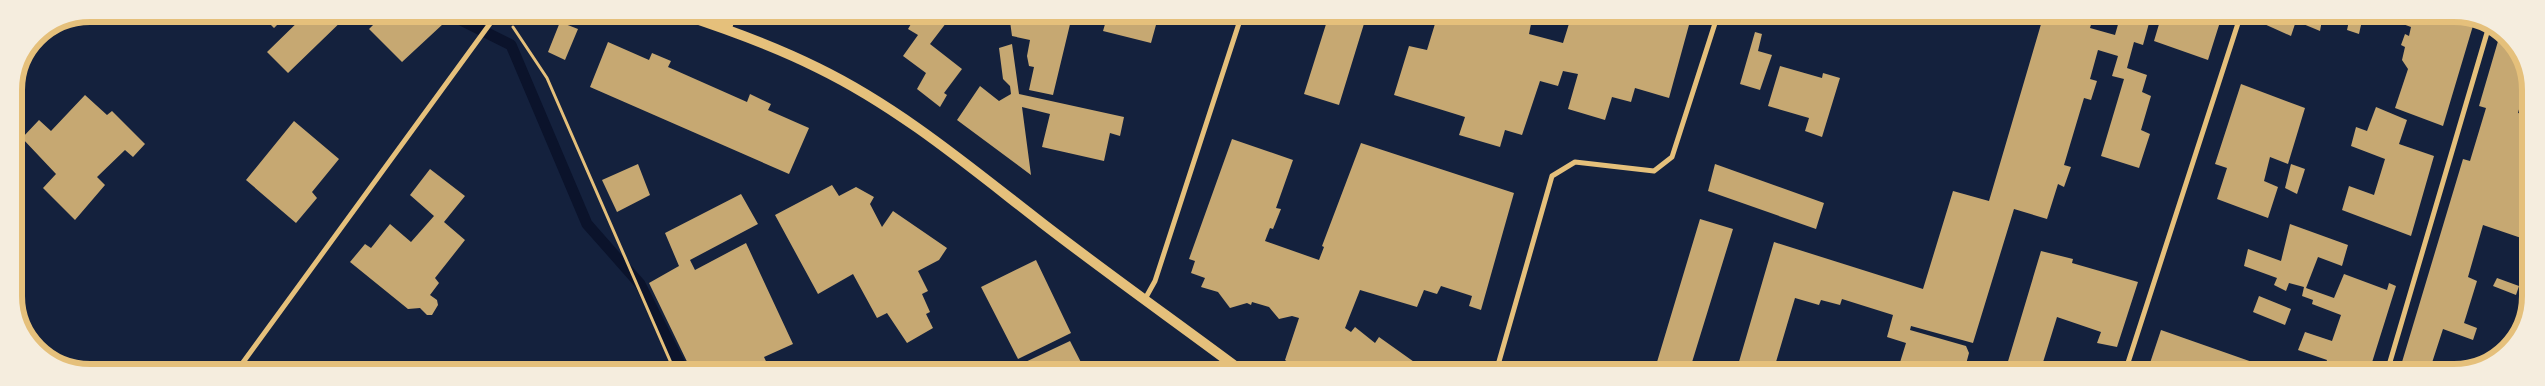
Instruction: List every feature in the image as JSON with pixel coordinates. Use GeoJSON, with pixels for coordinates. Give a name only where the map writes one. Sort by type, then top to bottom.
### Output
{"type":"FeatureCollection","features":[{"type":"Feature","properties":{"kind":"main road"},"geometry":{"type":"LineString","coordinates":[[705,22],[729,30],[819,68],[883,105],[932,138],[1232,364]]}},
{"type":"Feature","properties":{"kind":"street"},"geometry":{"type":"LineString","coordinates":[[242,364],[491,22]]}},
{"type":"Feature","properties":{"kind":"street"},"geometry":{"type":"LineString","coordinates":[[729,30],[732,22]]}},
{"type":"Feature","properties":{"kind":"street"},"geometry":{"type":"LineString","coordinates":[[1145,299],[1158,274],[1239,22]]}},
{"type":"Feature","properties":{"kind":"street"},"geometry":{"type":"LineString","coordinates":[[1498,364],[1552,176],[1575,162],[1654,171],[1672,157],[1715,22]]}},
{"type":"Feature","properties":{"kind":"street"},"geometry":{"type":"LineString","coordinates":[[2128,364],[2239,22]]}},
{"type":"Feature","properties":{"kind":"street"},"geometry":{"type":"LineString","coordinates":[[2389,364],[2487,32]]}},
{"type":"Feature","properties":{"kind":"path"},"geometry":{"type":"LineString","coordinates":[[510,22],[547,78],[672,364]]}},
{"type":"Feature","properties":{"kind":"building"},"geometry":{"type":"Polygon","coordinates":[[[268,22],[280,22],[274,28],[268,22]]]}},
{"type":"Feature","properties":{"kind":"building"},"geometry":{"type":"Polygon","coordinates":[[[298,22],[341,22],[288,73],[267,52],[298,22]]]}},
{"type":"Feature","properties":{"kind":"building"},"geometry":{"type":"Polygon","coordinates":[[[376,22],[441,22],[443,24],[402,62],[369,29],[376,22]]]}},
{"type":"Feature","properties":{"kind":"building"},"geometry":{"type":"Polygon","coordinates":[[[560,22],[578,29],[565,60],[548,52],[560,22]]]}},
{"type":"Feature","properties":{"kind":"building"},"geometry":{"type":"Polygon","coordinates":[[[912,22],[947,22],[930,44],[962,69],[944,93],[947,95],[940,107],[917,89],[926,73],[903,56],[918,35],[908,29],[912,22]]]}},
{"type":"Feature","properties":{"kind":"building"},"geometry":{"type":"Polygon","coordinates":[[[1010,22],[1071,22],[1053,95],[1029,90],[1034,67],[1029,66],[1027,56],[1030,40],[1012,36],[1010,22]]]}},
{"type":"Feature","properties":{"kind":"building"},"geometry":{"type":"Polygon","coordinates":[[[1106,22],[1157,22],[1151,43],[1103,31],[1106,22]]]}},
{"type":"Feature","properties":{"kind":"building"},"geometry":{"type":"Polygon","coordinates":[[[1327,22],[1365,22],[1339,105],[1304,94],[1327,22]]]}},
{"type":"Feature","properties":{"kind":"building"},"geometry":{"type":"Polygon","coordinates":[[[1436,22],[1531,22],[1529,34],[1563,43],[1570,22],[1690,22],[1669,98],[1635,88],[1631,102],[1612,97],[1605,120],[1568,109],[1578,74],[1563,71],[1558,86],[1540,81],[1522,135],[1505,130],[1500,147],[1459,135],[1465,117],[1394,95],[1409,46],[1427,50],[1436,22]]]}},
{"type":"Feature","properties":{"kind":"building"},"geometry":{"type":"Polygon","coordinates":[[[2042,22],[2092,22],[2090,28],[2115,35],[2119,22],[2149,22],[2143,45],[2134,42],[2127,68],[2147,75],[2142,92],[2151,96],[2141,130],[2150,134],[2139,168],[2101,156],[2124,79],[2112,76],[2118,56],[2098,50],[2090,79],[2097,81],[2091,100],[2084,98],[2064,165],[2071,167],[2064,187],[2058,184],[2047,219],[2014,209],[1973,343],[1911,326],[1910,330],[1966,346],[1969,353],[1966,364],[1899,364],[1906,343],[1887,337],[1893,315],[1842,299],[1840,305],[1821,300],[1819,305],[1795,298],[1775,364],[1738,364],[1774,242],[1923,289],[1953,191],[1989,201],[2042,22]]]}},
{"type":"Feature","properties":{"kind":"building"},"geometry":{"type":"Polygon","coordinates":[[[2160,22],[2220,22],[2208,60],[2154,41],[2160,22]]]}},
{"type":"Feature","properties":{"kind":"building"},"geometry":{"type":"Polygon","coordinates":[[[2262,22],[2296,22],[2291,36],[2262,22]]]}},
{"type":"Feature","properties":{"kind":"building"},"geometry":{"type":"Polygon","coordinates":[[[2298,22],[2322,22],[2320,31],[2298,22]]]}},
{"type":"Feature","properties":{"kind":"building"},"geometry":{"type":"Polygon","coordinates":[[[2349,22],[2361,25],[2359,34],[2347,30],[2349,22]]]}},
{"type":"Feature","properties":{"kind":"building"},"geometry":{"type":"Polygon","coordinates":[[[2397,22],[2454,22],[2473,25],[2443,126],[2395,108],[2408,69],[2402,60],[2405,47],[2401,45],[2405,34],[2409,36],[2411,27],[2397,22]]]}},
{"type":"Feature","properties":{"kind":"building"},"geometry":{"type":"Polygon","coordinates":[[[1755,32],[1762,34],[1758,51],[1772,55],[1760,90],[1740,84],[1755,32]]]}},
{"type":"Feature","properties":{"kind":"building"},"geometry":{"type":"Polygon","coordinates":[[[2499,39],[2508,49],[2519,69],[2521,77],[2522,98],[2518,113],[2522,114],[2522,238],[2483,225],[2468,277],[2477,281],[2464,323],[2477,328],[2473,340],[2443,329],[2432,364],[2401,364],[2463,159],[2470,161],[2486,108],[2479,106],[2499,39]]]}},
{"type":"Feature","properties":{"kind":"building"},"geometry":{"type":"Polygon","coordinates":[[[608,42],[649,60],[652,53],[671,61],[668,67],[747,102],[750,94],[771,104],[768,110],[809,128],[789,174],[590,87],[608,42]]]}},
{"type":"Feature","properties":{"kind":"building"},"geometry":{"type":"Polygon","coordinates":[[[1012,44],[1019,94],[1124,117],[1120,136],[1110,133],[1104,161],[1042,147],[1050,114],[1022,107],[1031,175],[957,120],[980,86],[999,101],[1011,94],[1010,86],[1003,79],[999,48],[1012,44]]]}},
{"type":"Feature","properties":{"kind":"building"},"geometry":{"type":"Polygon","coordinates":[[[1780,66],[1822,78],[1823,73],[1840,78],[1822,137],[1805,131],[1809,118],[1768,106],[1780,66]]]}},
{"type":"Feature","properties":{"kind":"building"},"geometry":{"type":"Polygon","coordinates":[[[2241,84],[2305,108],[2288,164],[2270,157],[2264,181],[2278,187],[2268,218],[2217,199],[2227,168],[2215,164],[2241,84]]]}},
{"type":"Feature","properties":{"kind":"building"},"geometry":{"type":"Polygon","coordinates":[[[85,95],[107,115],[112,111],[145,144],[133,157],[125,150],[97,177],[105,185],[75,220],[43,188],[56,174],[22,138],[39,120],[51,131],[85,95]]]}},
{"type":"Feature","properties":{"kind":"building"},"geometry":{"type":"Polygon","coordinates":[[[2376,107],[2407,120],[2399,144],[2434,156],[2411,236],[2342,210],[2349,186],[2374,195],[2385,159],[2351,146],[2356,127],[2367,131],[2376,107]]]}},
{"type":"Feature","properties":{"kind":"building"},"geometry":{"type":"Polygon","coordinates":[[[294,121],[339,159],[312,192],[317,198],[296,223],[246,180],[294,121]]]}},
{"type":"Feature","properties":{"kind":"building"},"geometry":{"type":"Polygon","coordinates":[[[1232,139],[1293,160],[1276,208],[1281,209],[1273,229],[1270,228],[1265,241],[1319,260],[1324,247],[1322,246],[1361,143],[1514,193],[1481,310],[1469,306],[1472,296],[1441,286],[1437,294],[1424,290],[1417,307],[1360,290],[1345,328],[1351,332],[1355,327],[1375,343],[1379,337],[1417,364],[1290,364],[1285,360],[1299,318],[1292,316],[1279,319],[1269,307],[1252,302],[1251,305],[1247,303],[1230,308],[1218,292],[1201,287],[1205,278],[1191,273],[1195,261],[1189,259],[1232,139]]]}},
{"type":"Feature","properties":{"kind":"building"},"geometry":{"type":"Polygon","coordinates":[[[638,164],[650,195],[617,212],[602,180],[638,164]]]}},
{"type":"Feature","properties":{"kind":"building"},"geometry":{"type":"Polygon","coordinates":[[[1715,164],[1824,203],[1816,229],[1708,191],[1715,164]]]}},
{"type":"Feature","properties":{"kind":"building"},"geometry":{"type":"Polygon","coordinates":[[[2291,164],[2305,169],[2297,194],[2285,188],[2291,164]]]}},
{"type":"Feature","properties":{"kind":"building"},"geometry":{"type":"Polygon","coordinates":[[[430,169],[465,196],[444,222],[465,240],[435,278],[439,283],[430,295],[437,300],[438,305],[432,315],[427,315],[420,308],[408,309],[350,262],[365,244],[371,248],[390,224],[411,242],[434,216],[410,195],[430,169]]]}},
{"type":"Feature","properties":{"kind":"building"},"geometry":{"type":"Polygon","coordinates":[[[832,185],[839,196],[856,187],[874,197],[870,204],[882,227],[893,211],[947,248],[939,260],[918,271],[928,291],[922,294],[930,312],[926,314],[933,328],[907,343],[887,313],[877,318],[853,274],[818,294],[775,215],[832,185]]]}},
{"type":"Feature","properties":{"kind":"building"},"geometry":{"type":"Polygon","coordinates":[[[741,194],[758,224],[690,260],[695,270],[746,243],[793,344],[764,357],[767,364],[688,364],[649,283],[679,266],[665,233],[741,194]]]}},
{"type":"Feature","properties":{"kind":"building"},"geometry":{"type":"Polygon","coordinates":[[[1700,219],[1733,229],[1691,364],[1656,364],[1700,219]]]}},
{"type":"Feature","properties":{"kind":"building"},"geometry":{"type":"Polygon","coordinates":[[[2290,224],[2348,245],[2342,266],[2318,257],[2306,288],[2334,298],[2344,274],[2387,290],[2389,283],[2396,286],[2372,364],[2326,364],[2327,360],[2298,350],[2305,332],[2332,341],[2341,315],[2312,304],[2313,300],[2302,296],[2304,287],[2289,283],[2286,291],[2274,285],[2277,278],[2244,266],[2248,249],[2281,261],[2290,224]]]}},
{"type":"Feature","properties":{"kind":"building"},"geometry":{"type":"Polygon","coordinates":[[[2041,251],[2073,259],[2072,263],[2138,282],[2117,347],[2097,343],[2101,332],[2057,317],[2042,364],[2007,364],[2041,251]]]}},
{"type":"Feature","properties":{"kind":"building"},"geometry":{"type":"Polygon","coordinates":[[[1036,260],[1071,333],[1018,359],[981,287],[1036,260]]]}},
{"type":"Feature","properties":{"kind":"building"},"geometry":{"type":"Polygon","coordinates":[[[2497,278],[2519,286],[2516,295],[2493,286],[2497,278]]]}},
{"type":"Feature","properties":{"kind":"building"},"geometry":{"type":"Polygon","coordinates":[[[2259,296],[2291,309],[2285,325],[2253,312],[2259,296]]]}},
{"type":"Feature","properties":{"kind":"building"},"geometry":{"type":"Polygon","coordinates":[[[2161,330],[2258,364],[2150,364],[2161,330]]]}},
{"type":"Feature","properties":{"kind":"building"},"geometry":{"type":"Polygon","coordinates":[[[1070,341],[1082,364],[1021,364],[1070,341]]]}},
{"type":"Feature","properties":{"kind":"waterway"},"geometry":{"type":"LineString","coordinates":[[465,22],[511,45],[587,224],[640,284],[680,364]]}}]}
